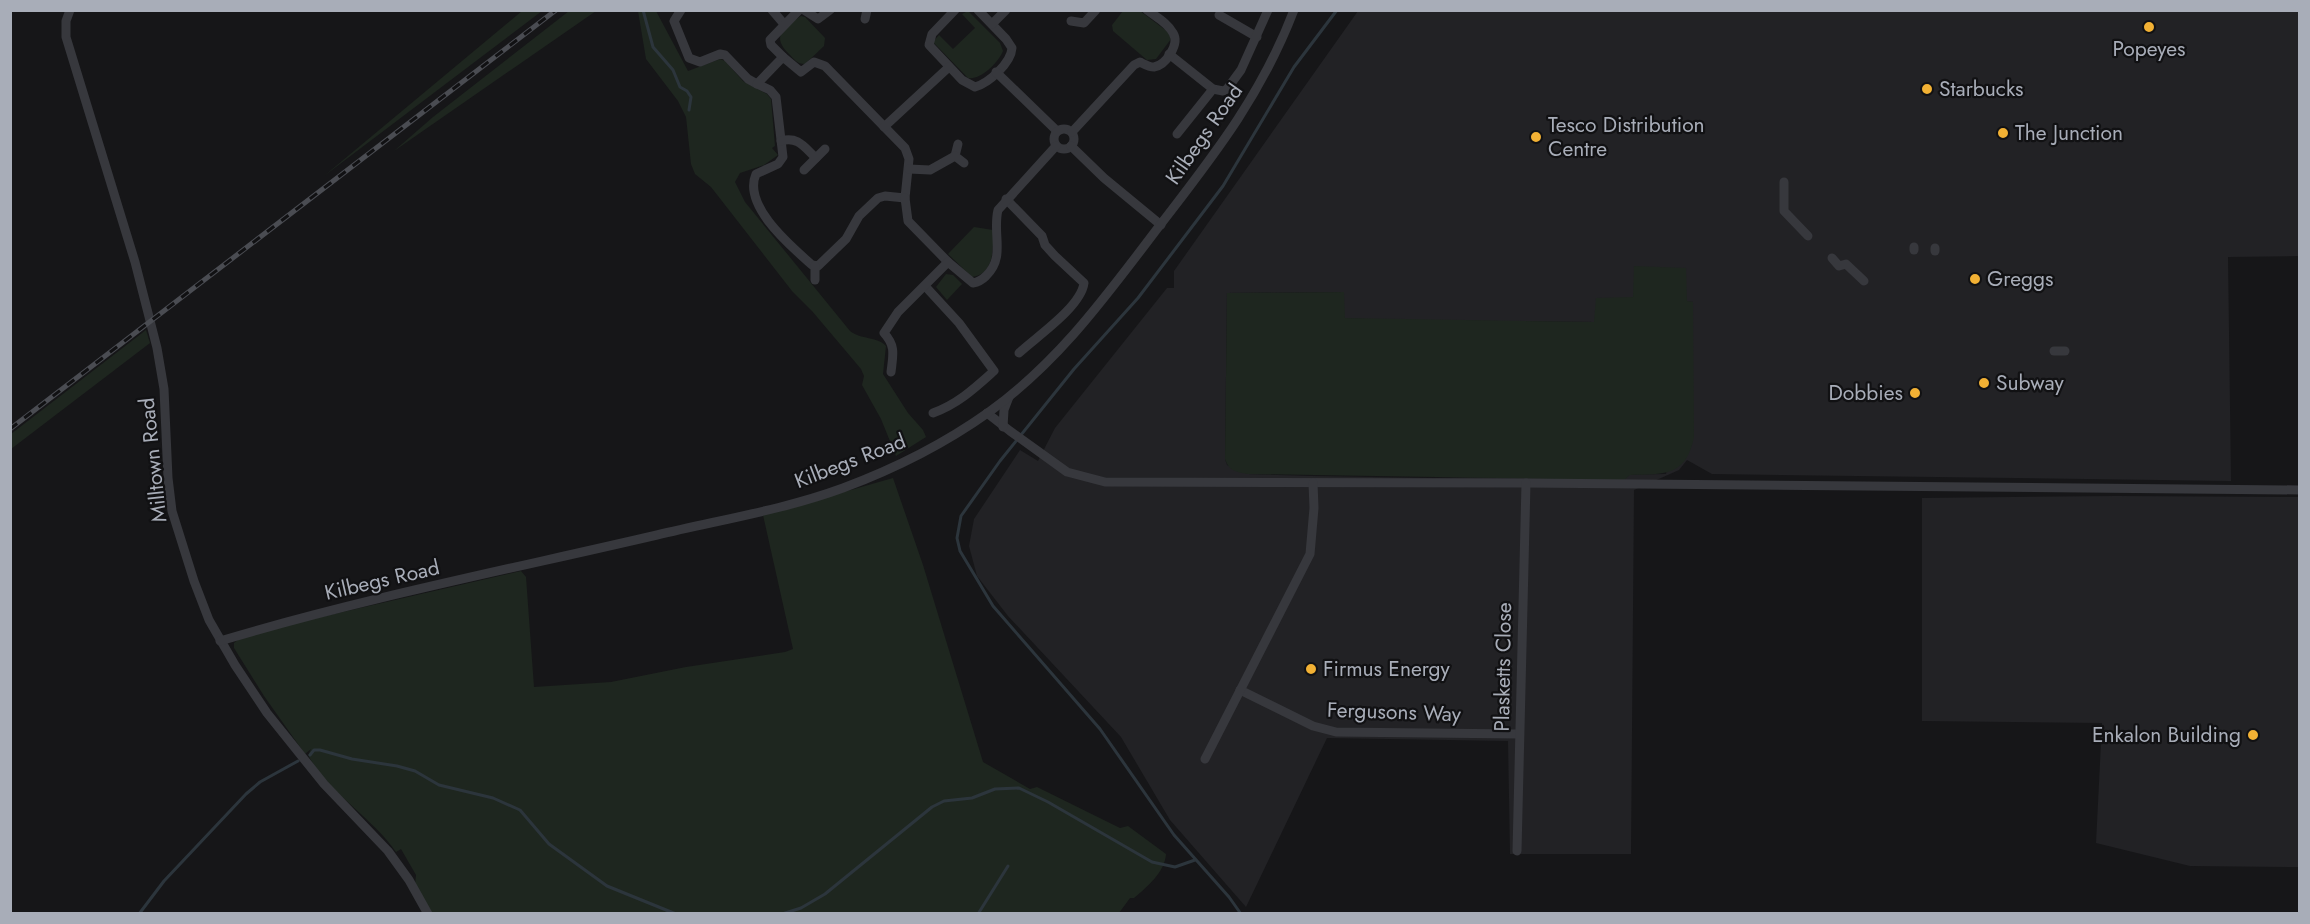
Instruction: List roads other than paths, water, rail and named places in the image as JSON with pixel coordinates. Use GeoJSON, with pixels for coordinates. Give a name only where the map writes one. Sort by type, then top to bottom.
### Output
{"type":"FeatureCollection","features":[{"type":"Feature","properties":{"kind":"street","name":"Milltown Road"},"geometry":{"type":"LineString","coordinates":[[70,10],[66,21],[66,37],[135,262],[157,348],[164,389],[168,478],[172,511],[194,581],[220,641],[250,689],[324,784],[388,851],[409,880],[428,914]]}},
{"type":"Feature","properties":{"kind":"street"},"geometry":{"type":"LineString","coordinates":[[681,10],[674,21],[689,58],[700,62],[720,54],[728,56],[744,75],[770,90],[776,97],[783,151],[782,161],[756,174],[754,188],[759,204],[774,230],[815,266],[815,280]]}},
{"type":"Feature","properties":{"kind":"street"},"geometry":{"type":"LineString","coordinates":[[772,10],[784,24]]}},
{"type":"Feature","properties":{"kind":"street"},"geometry":{"type":"LineString","coordinates":[[799,10],[769,41],[801,72],[814,62],[822,63],[905,148],[909,159],[905,198],[908,221],[948,262],[974,283],[978,283],[996,265],[998,253],[996,214],[1006,199],[1056,146]]}},
{"type":"Feature","properties":{"kind":"street"},"geometry":{"type":"LineString","coordinates":[[804,10],[818,19],[830,10]]}},
{"type":"Feature","properties":{"kind":"street"},"geometry":{"type":"LineString","coordinates":[[955,10],[929,40],[931,48],[964,82],[973,87],[983,84],[996,72],[1008,59],[1012,48],[978,10]]}},
{"type":"Feature","properties":{"kind":"street"},"geometry":{"type":"LineString","coordinates":[[992,24],[1006,10]]}},
{"type":"Feature","properties":{"kind":"street"},"geometry":{"type":"LineString","coordinates":[[1085,34],[1084,23],[1096,10]]}},
{"type":"Feature","properties":{"kind":"street"},"geometry":{"type":"LineString","coordinates":[[1072,132],[1134,65],[1140,63],[1154,67],[1169,54],[1176,42],[1173,32],[1147,10]]}},
{"type":"Feature","properties":{"kind":"street"},"geometry":{"type":"LineString","coordinates":[[1169,54],[1212,89],[1223,91],[1230,87],[1241,70],[1268,10]]}},
{"type":"Feature","properties":{"kind":"street","name":"Kilbegs Road"},"geometry":{"type":"LineString","coordinates":[[220,641],[344,607],[758,512],[840,489],[901,464],[952,436],[1009,397],[1049,362],[1086,322],[1219,150],[1253,98],[1281,43],[1294,10]]}},
{"type":"Feature","properties":{"kind":"street"},"geometry":{"type":"LineString","coordinates":[[1219,15],[1257,37]]}},
{"type":"Feature","properties":{"kind":"street"},"geometry":{"type":"LineString","coordinates":[[1071,21],[1084,23]]}},
{"type":"Feature","properties":{"kind":"street"},"geometry":{"type":"LineString","coordinates":[[757,84],[783,57]]}},
{"type":"Feature","properties":{"kind":"street"},"geometry":{"type":"LineString","coordinates":[[884,127],[949,67]]}},
{"type":"Feature","properties":{"kind":"street"},"geometry":{"type":"LineString","coordinates":[[996,72],[1057,131]]}},
{"type":"Feature","properties":{"kind":"street"},"geometry":{"type":"LineString","coordinates":[[1177,134],[1212,89]]}},
{"type":"Feature","properties":{"kind":"street"},"geometry":{"type":"LineString","coordinates":[[1056,146],[1065,149],[1071,146],[1074,137],[1072,132],[1066,129],[1057,131]]}},
{"type":"Feature","properties":{"kind":"street"},"geometry":{"type":"LineString","coordinates":[[1056,146],[1054,140],[1057,131]]}},
{"type":"Feature","properties":{"kind":"street"},"geometry":{"type":"LineString","coordinates":[[781,141],[797,140],[816,158]]}},
{"type":"Feature","properties":{"kind":"street"},"geometry":{"type":"LineString","coordinates":[[909,169],[930,170],[955,156],[958,144]]}},
{"type":"Feature","properties":{"kind":"street"},"geometry":{"type":"LineString","coordinates":[[1071,146],[1104,178],[1161,225]]}},
{"type":"Feature","properties":{"kind":"street"},"geometry":{"type":"LineString","coordinates":[[804,170],[825,149]]}},
{"type":"Feature","properties":{"kind":"street"},"geometry":{"type":"LineString","coordinates":[[955,156],[964,163]]}},
{"type":"Feature","properties":{"kind":"street"},"geometry":{"type":"LineString","coordinates":[[1784,182],[1784,210],[1808,236]]}},
{"type":"Feature","properties":{"kind":"street"},"geometry":{"type":"LineString","coordinates":[[815,266],[819,265],[846,238],[859,216],[878,198],[885,196],[905,198]]}},
{"type":"Feature","properties":{"kind":"street"},"geometry":{"type":"LineString","coordinates":[[1006,199],[1042,236],[1055,256],[1084,283],[1078,296],[1066,311],[1019,353]]}},
{"type":"Feature","properties":{"kind":"street"},"geometry":{"type":"LineString","coordinates":[[1832,258],[1839,266],[1846,264],[1864,281]]}},
{"type":"Feature","properties":{"kind":"street"},"geometry":{"type":"LineString","coordinates":[[891,372],[893,343],[880,333],[948,262]]}},
{"type":"Feature","properties":{"kind":"street"},"geometry":{"type":"LineString","coordinates":[[925,286],[943,304],[994,371]]}},
{"type":"Feature","properties":{"kind":"street"},"geometry":{"type":"LineString","coordinates":[[2054,351],[2065,351]]}},
{"type":"Feature","properties":{"kind":"street"},"geometry":{"type":"LineString","coordinates":[[933,413],[961,399],[1003,363]]}},
{"type":"Feature","properties":{"kind":"street"},"geometry":{"type":"LineString","coordinates":[[1007,429],[1004,410],[1009,397]]}},
{"type":"Feature","properties":{"kind":"street"},"geometry":{"type":"LineString","coordinates":[[987,413],[1067,472],[1105,482],[1526,483],[2300,490]]}},
{"type":"Feature","properties":{"kind":"street"},"geometry":{"type":"LineString","coordinates":[[1204,759],[1310,554],[1314,508],[1313,483]]}},
{"type":"Feature","properties":{"kind":"street","name":"Plasketts Close"},"geometry":{"type":"LineString","coordinates":[[1517,851],[1526,483]]}},
{"type":"Feature","properties":{"kind":"street","name":"Fergusons Way"},"geometry":{"type":"LineString","coordinates":[[1240,690],[1313,726],[1336,732],[1520,734]]}},
{"type":"Feature","properties":{"kind":"waterway"},"geometry":{"type":"LineString","coordinates":[[643,10],[653,47],[673,70],[680,87],[691,97],[689,110]]}},
{"type":"Feature","properties":{"kind":"waterway"},"geometry":{"type":"LineString","coordinates":[[1241,914],[1229,897],[1174,835],[1100,729],[993,606],[960,551],[957,538],[961,516],[1000,461],[1074,369],[1138,298],[1223,186],[1294,67],[1337,10]]}},
{"type":"Feature","properties":{"kind":"waterway"},"geometry":{"type":"LineString","coordinates":[[310,755],[314,750],[320,750],[352,759],[397,766],[415,771],[439,785],[493,798],[520,810],[549,844],[607,886],[676,914]]}},
{"type":"Feature","properties":{"kind":"waterway"},"geometry":{"type":"LineString","coordinates":[[139,914],[164,881],[246,794],[260,782],[298,761]]}},
{"type":"Feature","properties":{"kind":"waterway"},"geometry":{"type":"LineString","coordinates":[[782,914],[801,908],[825,894],[932,807],[944,801],[972,798],[995,789],[1019,788],[1048,802],[1152,862],[1175,867],[1195,860]]}},
{"type":"Feature","properties":{"kind":"waterway"},"geometry":{"type":"LineString","coordinates":[[978,914],[1008,866]]}},
{"type":"Feature","properties":{"kind":"railway"},"geometry":{"type":"LineString","coordinates":[[10,429],[556,10]]}},
{"type":"Feature","properties":{"kind":"place","name":"Popeyes"},"geometry":{"type":"Point","coordinates":[2149,27]}},
{"type":"Feature","properties":{"kind":"place","name":"Starbucks"},"geometry":{"type":"Point","coordinates":[1927,89]}},
{"type":"Feature","properties":{"kind":"place","name":"The Junction"},"geometry":{"type":"Point","coordinates":[2003,133]}},
{"type":"Feature","properties":{"kind":"place","name":"Tesco Distribution Centre"},"geometry":{"type":"Point","coordinates":[1536,137]}},
{"type":"Feature","properties":{"kind":"place","name":"Greggs"},"geometry":{"type":"Point","coordinates":[1975,279]}},
{"type":"Feature","properties":{"kind":"place","name":"Subway"},"geometry":{"type":"Point","coordinates":[1984,383]}},
{"type":"Feature","properties":{"kind":"place","name":"Dobbies"},"geometry":{"type":"Point","coordinates":[1915,393]}},
{"type":"Feature","properties":{"kind":"place","name":"Firmus Energy"},"geometry":{"type":"Point","coordinates":[1311,669]}},
{"type":"Feature","properties":{"kind":"place","name":"Enkalon Building"},"geometry":{"type":"Point","coordinates":[2253,735]}}]}
